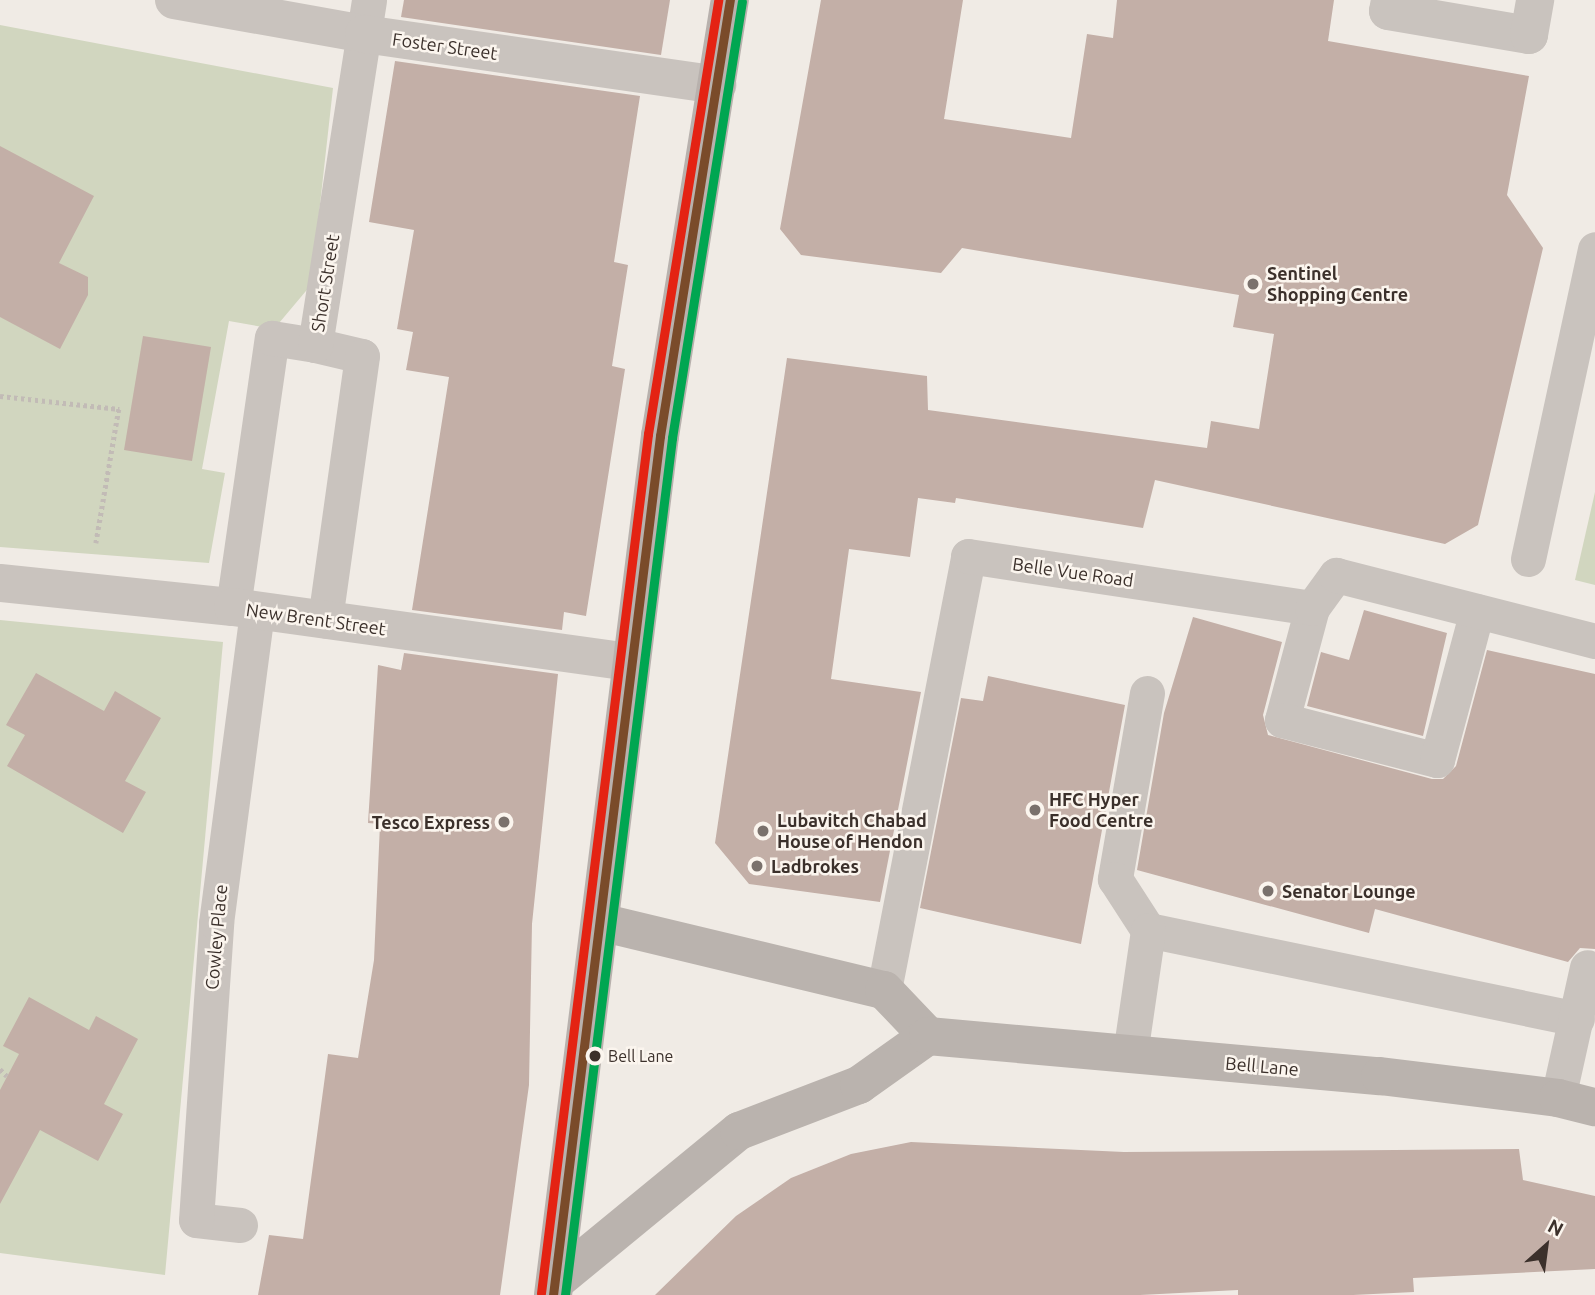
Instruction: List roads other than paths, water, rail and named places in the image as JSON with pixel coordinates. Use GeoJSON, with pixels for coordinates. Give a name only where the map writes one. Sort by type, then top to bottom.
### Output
{"type":"FeatureCollection","features":[{"type":"Feature","properties":{"kind":"main road"},"geometry":{"type":"LineString","coordinates":[[554,1288],[660,436],[730,0]]}},
{"type":"Feature","properties":{"kind":"street","name":"Foster Street"},"geometry":{"type":"LineString","coordinates":[[174,0],[366,17],[716,85]]}},
{"type":"Feature","properties":{"kind":"street"},"geometry":{"type":"LineString","coordinates":[[1390,0],[1388,11],[1529,35],[1535,0]]}},
{"type":"Feature","properties":{"kind":"street","name":"New Brent Street"},"geometry":{"type":"LineString","coordinates":[[0,583],[245,609],[631,662]]}},
{"type":"Feature","properties":{"kind":"street"},"geometry":{"type":"LineString","coordinates":[[554,1288],[739,1131],[859,1085],[928,1036],[884,990],[600,922]]}},
{"type":"Feature","properties":{"kind":"street","name":"Bell Lane"},"geometry":{"type":"LineString","coordinates":[[928,1036],[1380,1076],[1558,1098],[1595,1107]]}},
{"type":"Feature","properties":{"kind":"lane","name":"Short Street"},"geometry":{"type":"LineString","coordinates":[[245,609],[272,338],[315,345],[366,17]]}},
{"type":"Feature","properties":{"kind":"lane"},"geometry":{"type":"LineString","coordinates":[[1528,559],[1595,249]]}},
{"type":"Feature","properties":{"kind":"lane"},"geometry":{"type":"LineString","coordinates":[[315,345],[362,356],[325,620]]}},
{"type":"Feature","properties":{"kind":"lane","name":"Belle Vue Road"},"geometry":{"type":"LineString","coordinates":[[884,990],[968,556],[1312,608]]}},
{"type":"Feature","properties":{"kind":"lane"},"geometry":{"type":"LineString","coordinates":[[1477,611],[1437,760],[1282,720],[1312,608],[1336,575],[1595,641]]}},
{"type":"Feature","properties":{"kind":"lane","name":"Cowley Place"},"geometry":{"type":"LineString","coordinates":[[240,1225],[196,1220],[216,923],[245,609]]}},
{"type":"Feature","properties":{"kind":"lane"},"geometry":{"type":"LineString","coordinates":[[1129,1054],[1149,929],[1115,879],[1147,693]]}},
{"type":"Feature","properties":{"kind":"lane"},"geometry":{"type":"LineString","coordinates":[[1149,929],[1577,1019]]}},
{"type":"Feature","properties":{"kind":"lane"},"geometry":{"type":"LineString","coordinates":[[1558,1098],[1587,967]]}},
{"type":"Feature","properties":{"kind":"place","name":"Sentinel Shopping Centre"},"geometry":{"type":"Point","coordinates":[1253,284]}},
{"type":"Feature","properties":{"kind":"place","name":"HFC Hyper Food Centre"},"geometry":{"type":"Point","coordinates":[1035,810]}},
{"type":"Feature","properties":{"kind":"place","name":"Tesco Express"},"geometry":{"type":"Point","coordinates":[504,822]}},
{"type":"Feature","properties":{"kind":"place","name":"Lubavitch Chabad House of Hendon"},"geometry":{"type":"Point","coordinates":[763,831]}},
{"type":"Feature","properties":{"kind":"place","name":"Ladbrokes"},"geometry":{"type":"Point","coordinates":[757,866]}},
{"type":"Feature","properties":{"kind":"place","name":"Senator Lounge"},"geometry":{"type":"Point","coordinates":[1268,891]}},
{"type":"Feature","properties":{"kind":"place","name":"Bell Lane"},"geometry":{"type":"Point","coordinates":[595,1056]}}]}
